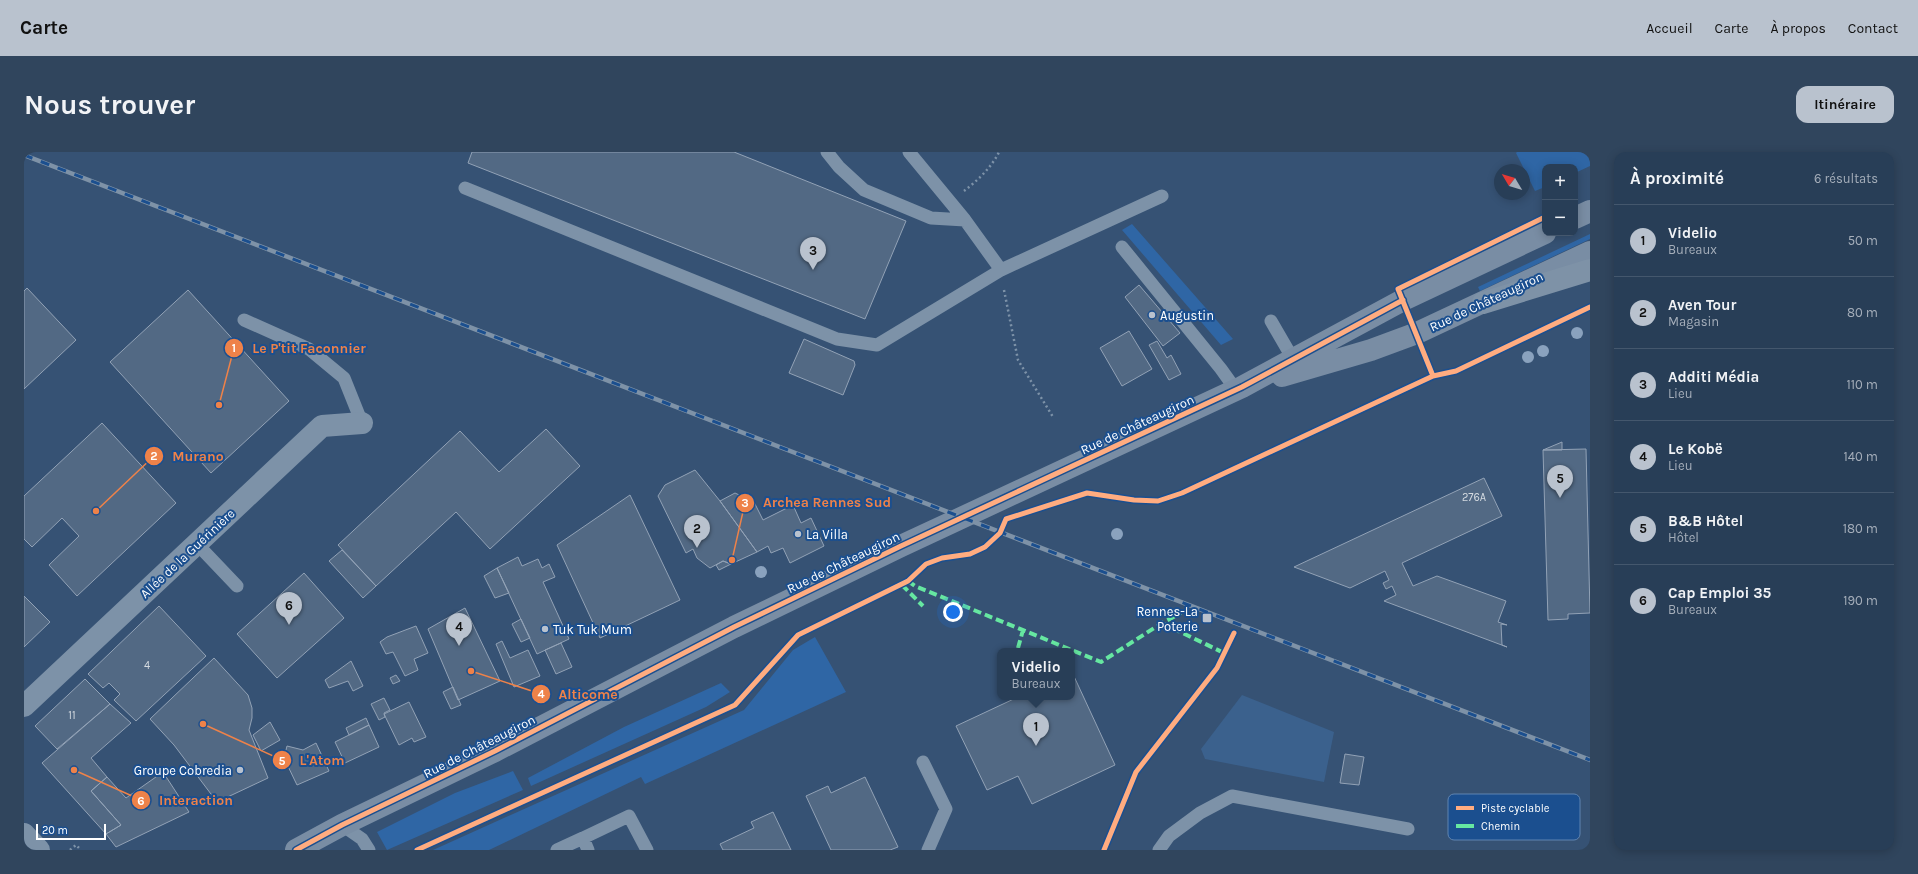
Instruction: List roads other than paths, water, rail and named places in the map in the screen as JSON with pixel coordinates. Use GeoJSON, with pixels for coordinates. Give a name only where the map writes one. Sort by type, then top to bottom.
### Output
{"type":"FeatureCollection","features":[{"type":"Feature","properties":{"kind":"highway"},"geometry":{"type":"LineString","coordinates":[[1484,303],[1590,270]]}},
{"type":"Feature","properties":{"kind":"main road"},"geometry":{"type":"LineString","coordinates":[[1578,217],[1590,211]]}},
{"type":"Feature","properties":{"kind":"main road","name":"Rue de Châteaugiron"},"geometry":{"type":"LineString","coordinates":[[296,850],[342,825],[495,751],[678,655],[863,564],[1239,388],[1403,300],[1542,233]]}},
{"type":"Feature","properties":{"kind":"main road","name":"Rue de Châteaugiron"},"geometry":{"type":"LineString","coordinates":[[1239,388],[1371,350],[1417,333],[1484,303],[1590,252]]}},
{"type":"Feature","properties":{"kind":"street","name":"Allée de la Guérinière"},"geometry":{"type":"LineString","coordinates":[[24,706],[322,426],[362,423]]}},
{"type":"Feature","properties":{"kind":"street"},"geometry":{"type":"LineString","coordinates":[[24,834],[39,850]]}},
{"type":"Feature","properties":{"kind":"lane"},"geometry":{"type":"LineString","coordinates":[[827,152],[839,167],[864,190],[931,218],[965,220]]}},
{"type":"Feature","properties":{"kind":"lane"},"geometry":{"type":"LineString","coordinates":[[909,152],[965,220],[1001,270]]}},
{"type":"Feature","properties":{"kind":"lane"},"geometry":{"type":"LineString","coordinates":[[465,188],[837,339],[877,345],[1001,270],[1162,196]]}},
{"type":"Feature","properties":{"kind":"lane"},"geometry":{"type":"LineString","coordinates":[[1122,247],[1221,369],[1239,388]]}},
{"type":"Feature","properties":{"kind":"lane"},"geometry":{"type":"LineString","coordinates":[[244,320],[309,349],[344,378],[362,423]]}},
{"type":"Feature","properties":{"kind":"lane"},"geometry":{"type":"LineString","coordinates":[[1270,321],[1293,359]]}},
{"type":"Feature","properties":{"kind":"lane"},"geometry":{"type":"LineString","coordinates":[[197,544],[237,586]]}},
{"type":"Feature","properties":{"kind":"lane"},"geometry":{"type":"LineString","coordinates":[[923,762],[946,809],[928,850]]}},
{"type":"Feature","properties":{"kind":"lane"},"geometry":{"type":"LineString","coordinates":[[1159,850],[1169,836],[1200,813],[1232,796],[1408,829]]}},
{"type":"Feature","properties":{"kind":"lane"},"geometry":{"type":"LineString","coordinates":[[557,850],[586,844],[630,816],[647,850]]}},
{"type":"Feature","properties":{"kind":"lane"},"geometry":{"type":"LineString","coordinates":[[342,825],[362,839],[369,850]]}},
{"type":"Feature","properties":{"kind":"railway"},"geometry":{"type":"LineString","coordinates":[[24,155],[1590,760]]}},
{"type":"Feature","properties":{"kind":"place","name":"Additi Média"},"geometry":{"type":"Point","coordinates":[813,270]}},
{"type":"Feature","properties":{"kind":"place","name":"Augustin"},"geometry":{"type":"Point","coordinates":[1152,315]}},
{"type":"Feature","properties":{"kind":"place","name":"Le P'tit Faconnier"},"geometry":{"type":"Point","coordinates":[219,405]}},
{"type":"Feature","properties":{"kind":"place","name":"B&B Hôtel"},"geometry":{"type":"Point","coordinates":[1560,498]}},
{"type":"Feature","properties":{"kind":"place","name":"Murano"},"geometry":{"type":"Point","coordinates":[96,511]}},
{"type":"Feature","properties":{"kind":"place","name":"La Villa"},"geometry":{"type":"Point","coordinates":[798,534]}},
{"type":"Feature","properties":{"kind":"place","name":"Aven Tour"},"geometry":{"type":"Point","coordinates":[697,548]}},
{"type":"Feature","properties":{"kind":"place","name":"Archea Rennes Sud"},"geometry":{"type":"Point","coordinates":[732,560]}},
{"type":"Feature","properties":{"kind":"place","name":"Rennes-La Poterie"},"geometry":{"type":"Point","coordinates":[1207,618]}},
{"type":"Feature","properties":{"kind":"place","name":"Cap Emploi 35"},"geometry":{"type":"Point","coordinates":[289,625]}},
{"type":"Feature","properties":{"kind":"place","name":"Tuk Tuk Mum"},"geometry":{"type":"Point","coordinates":[545,629]}},
{"type":"Feature","properties":{"kind":"place","name":"Le Kobë"},"geometry":{"type":"Point","coordinates":[459,646]}},
{"type":"Feature","properties":{"kind":"place","name":"Alticome"},"geometry":{"type":"Point","coordinates":[471,671]}},
{"type":"Feature","properties":{"kind":"place","name":"L'Atom"},"geometry":{"type":"Point","coordinates":[203,724]}},
{"type":"Feature","properties":{"kind":"place","name":"Videlio"},"geometry":{"type":"Point","coordinates":[1036,746]}},
{"type":"Feature","properties":{"kind":"place","name":"Interaction"},"geometry":{"type":"Point","coordinates":[74,770]}},
{"type":"Feature","properties":{"kind":"place","name":"Groupe Cobredia"},"geometry":{"type":"Point","coordinates":[240,770]}}]}
